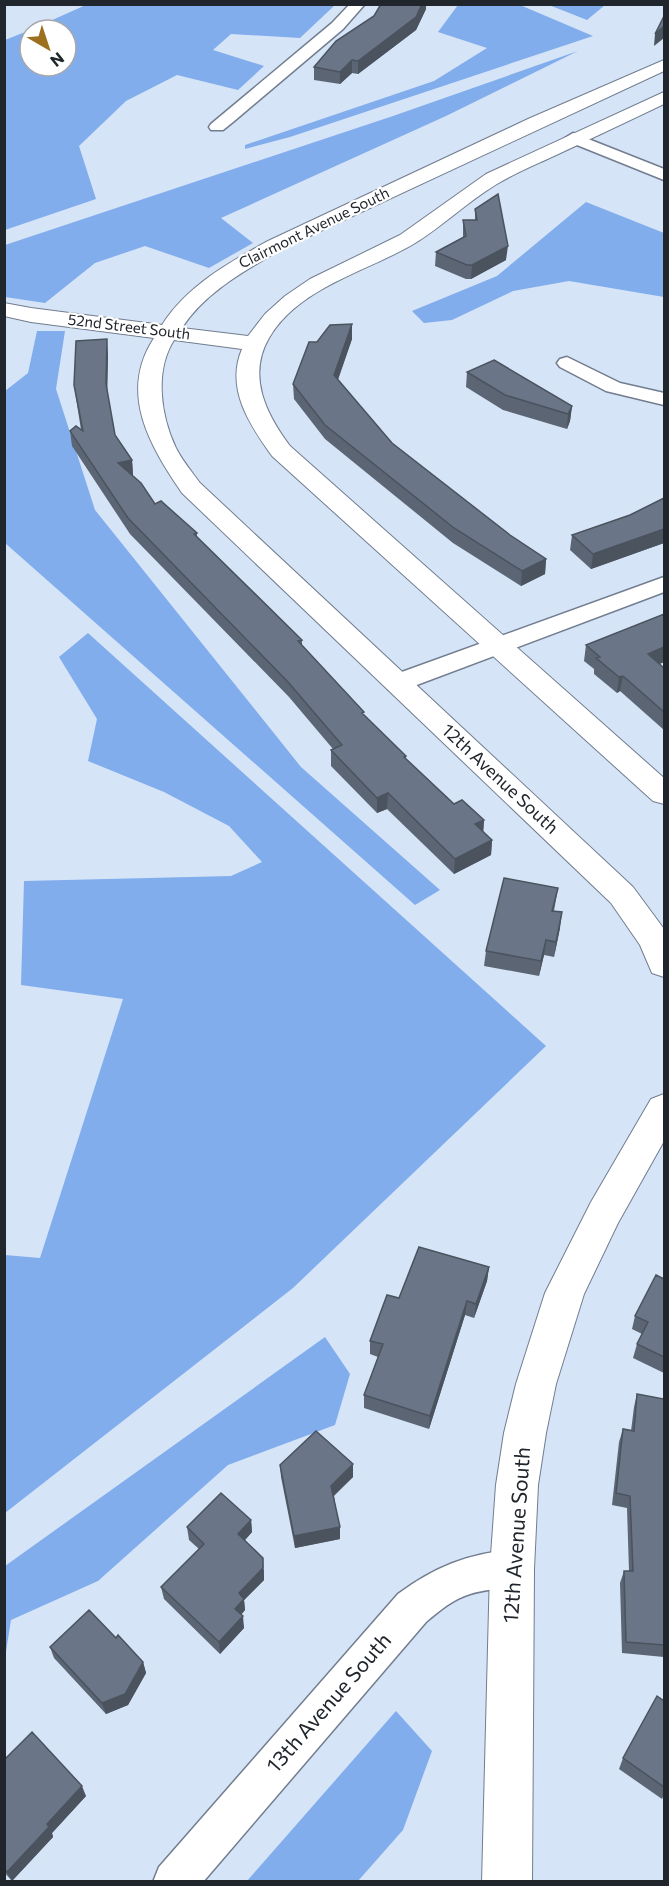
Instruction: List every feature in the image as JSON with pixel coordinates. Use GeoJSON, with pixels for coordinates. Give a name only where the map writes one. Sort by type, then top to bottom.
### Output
{"type":"FeatureCollection","features":[{"type":"Feature","properties":{"kind":"street"},"geometry":{"type":"LineString","coordinates":[[217,127],[306,51],[336,29],[358,4]]}},
{"type":"Feature","properties":{"kind":"street","name":"Clairmont Avenue South"},"geometry":{"type":"LineString","coordinates":[[397,683],[191,488],[176,470],[156,434],[149,398],[152,364],[166,333],[187,305],[200,292],[253,255],[664,65]]}},
{"type":"Feature","properties":{"kind":"street"},"geometry":{"type":"LineString","coordinates":[[664,97],[492,178],[472,190],[408,238],[300,295],[274,318],[254,344],[248,366],[248,390],[258,421],[280,451],[500,645],[664,795]]}},
{"type":"Feature","properties":{"kind":"street"},"geometry":{"type":"LineString","coordinates":[[573,138],[664,175]]}},
{"type":"Feature","properties":{"kind":"street","name":"52nd Street South"},"geometry":{"type":"LineString","coordinates":[[4,309],[254,344]]}},
{"type":"Feature","properties":{"kind":"street"},"geometry":{"type":"LineString","coordinates":[[567,363],[613,387],[664,399]]}},
{"type":"Feature","properties":{"kind":"street"},"geometry":{"type":"LineString","coordinates":[[397,683],[664,584]]}},
{"type":"Feature","properties":{"kind":"street","name":"12th Avenue South"},"geometry":{"type":"LineString","coordinates":[[397,683],[622,895],[650,933],[664,964]]}},
{"type":"Feature","properties":{"kind":"street","name":"12th Avenue South"},"geometry":{"type":"LineString","coordinates":[[507,1881],[512,1569],[517,1485],[525,1433],[549,1338],[565,1293],[583,1251],[664,1107]]}},
{"type":"Feature","properties":{"kind":"street","name":"13th Avenue South"},"geometry":{"type":"LineString","coordinates":[[174,1881],[412,1608],[432,1591],[455,1579],[473,1573],[512,1569]]}},
{"type":"Feature","properties":{"kind":"shaded area"},"geometry":{"type":"Polygon","coordinates":[[[88,4],[335,4],[300,38],[231,34],[213,50],[264,66],[238,90],[177,75],[126,101],[79,146],[96,199],[5,230],[5,40],[18,35],[18,78],[78,78],[78,18],[57,18],[88,4]]]}},
{"type":"Feature","properties":{"kind":"shaded area"},"geometry":{"type":"Polygon","coordinates":[[[458,5],[520,5],[593,36],[290,137],[245,149],[245,145],[434,81],[487,48],[438,32],[458,5]]]}},
{"type":"Feature","properties":{"kind":"shaded area"},"geometry":{"type":"Polygon","coordinates":[[[549,5],[605,5],[587,20],[549,5]]]}},
{"type":"Feature","properties":{"kind":"shaded area"},"geometry":{"type":"Polygon","coordinates":[[[578,51],[446,116],[221,218],[253,243],[209,268],[145,246],[95,263],[45,303],[5,297],[5,245],[393,116],[578,51]]]}},
{"type":"Feature","properties":{"kind":"shaded area"},"geometry":{"type":"Polygon","coordinates":[[[586,202],[664,233],[664,297],[569,281],[513,291],[452,320],[424,323],[412,311],[497,276],[586,202]]]}},
{"type":"Feature","properties":{"kind":"shaded area"},"geometry":{"type":"Polygon","coordinates":[[[37,331],[65,331],[56,389],[95,510],[301,767],[440,890],[415,905],[5,543],[5,391],[28,373],[37,331]]]}},
{"type":"Feature","properties":{"kind":"shaded area"},"geometry":{"type":"Polygon","coordinates":[[[88,633],[546,1046],[293,1288],[5,1513],[5,1255],[40,1258],[123,999],[21,985],[24,881],[231,876],[262,862],[229,826],[164,792],[88,761],[97,719],[59,657],[88,633]]]}},
{"type":"Feature","properties":{"kind":"shaded area"},"geometry":{"type":"Polygon","coordinates":[[[325,1337],[350,1374],[335,1425],[228,1465],[98,1581],[11,1620],[5,1658],[5,1566],[325,1337]]]}},
{"type":"Feature","properties":{"kind":"shaded area"},"geometry":{"type":"Polygon","coordinates":[[[396,1711],[432,1751],[403,1830],[358,1881],[247,1881],[396,1711]]]}},
{"type":"Feature","properties":{"kind":"building"},"geometry":{"type":"Polygon","coordinates":[[[381,4],[422,4],[416,17],[358,61],[352,60],[340,72],[314,67],[336,41],[374,16],[381,4]]]}},
{"type":"Feature","properties":{"kind":"building"},"geometry":{"type":"Polygon","coordinates":[[[664,16],[664,26],[655,34],[664,16]]]}},
{"type":"Feature","properties":{"kind":"building"},"geometry":{"type":"Polygon","coordinates":[[[498,194],[508,246],[472,265],[436,252],[466,236],[463,220],[477,220],[475,209],[498,194]]]}},
{"type":"Feature","properties":{"kind":"building"},"geometry":{"type":"Polygon","coordinates":[[[352,324],[334,375],[392,443],[510,535],[546,559],[522,571],[454,528],[325,425],[293,384],[309,342],[317,342],[330,325],[352,324]]]}},
{"type":"Feature","properties":{"kind":"building"},"geometry":{"type":"Polygon","coordinates":[[[107,339],[106,384],[115,435],[132,460],[118,463],[141,483],[155,504],[161,501],[197,533],[194,534],[302,640],[298,641],[364,712],[362,713],[406,756],[404,757],[454,804],[462,800],[484,820],[475,824],[492,840],[455,859],[388,793],[377,798],[331,750],[342,745],[288,682],[128,518],[70,431],[76,426],[83,431],[74,385],[76,341],[107,339]]]}},
{"type":"Feature","properties":{"kind":"building"},"geometry":{"type":"Polygon","coordinates":[[[494,360],[572,406],[568,414],[505,395],[467,372],[494,360]]]}},
{"type":"Feature","properties":{"kind":"building"},"geometry":{"type":"Polygon","coordinates":[[[664,498],[664,529],[593,554],[572,535],[630,515],[664,498]]]}},
{"type":"Feature","properties":{"kind":"building"},"geometry":{"type":"Polygon","coordinates":[[[664,614],[664,647],[648,654],[664,668],[664,712],[623,676],[619,677],[596,658],[600,657],[586,645],[664,614]]]}},
{"type":"Feature","properties":{"kind":"building"},"geometry":{"type":"Polygon","coordinates":[[[504,878],[558,888],[552,911],[562,912],[556,942],[546,940],[541,961],[486,951],[504,878]]]}},
{"type":"Feature","properties":{"kind":"building"},"geometry":{"type":"Polygon","coordinates":[[[419,1247],[489,1267],[476,1304],[467,1301],[430,1416],[364,1395],[383,1344],[370,1341],[387,1295],[399,1298],[419,1247]]]}},
{"type":"Feature","properties":{"kind":"building"},"geometry":{"type":"Polygon","coordinates":[[[656,1275],[664,1279],[664,1357],[637,1344],[648,1322],[635,1316],[656,1275]]]}},
{"type":"Feature","properties":{"kind":"building"},"geometry":{"type":"Polygon","coordinates":[[[637,1394],[664,1399],[664,1645],[626,1642],[624,1571],[633,1571],[630,1496],[616,1493],[623,1429],[634,1431],[637,1394]]]}},
{"type":"Feature","properties":{"kind":"building"},"geometry":{"type":"Polygon","coordinates":[[[316,1431],[353,1464],[331,1486],[340,1527],[294,1536],[280,1465],[316,1431]]]}},
{"type":"Feature","properties":{"kind":"building"},"geometry":{"type":"Polygon","coordinates":[[[221,1493],[251,1520],[238,1534],[263,1558],[263,1568],[239,1593],[244,1599],[235,1609],[243,1616],[219,1642],[161,1587],[204,1544],[187,1527],[221,1493]]]}},
{"type":"Feature","properties":{"kind":"building"},"geometry":{"type":"Polygon","coordinates":[[[89,1610],[116,1638],[118,1635],[143,1662],[125,1694],[102,1703],[50,1647],[89,1610]]]}},
{"type":"Feature","properties":{"kind":"building"},"geometry":{"type":"Polygon","coordinates":[[[657,1696],[664,1701],[664,1787],[623,1758],[657,1696]]]}},
{"type":"Feature","properties":{"kind":"building"},"geometry":{"type":"Polygon","coordinates":[[[32,1732],[82,1786],[47,1824],[49,1827],[7,1872],[4,1869],[4,1760],[32,1732]]]}}]}
